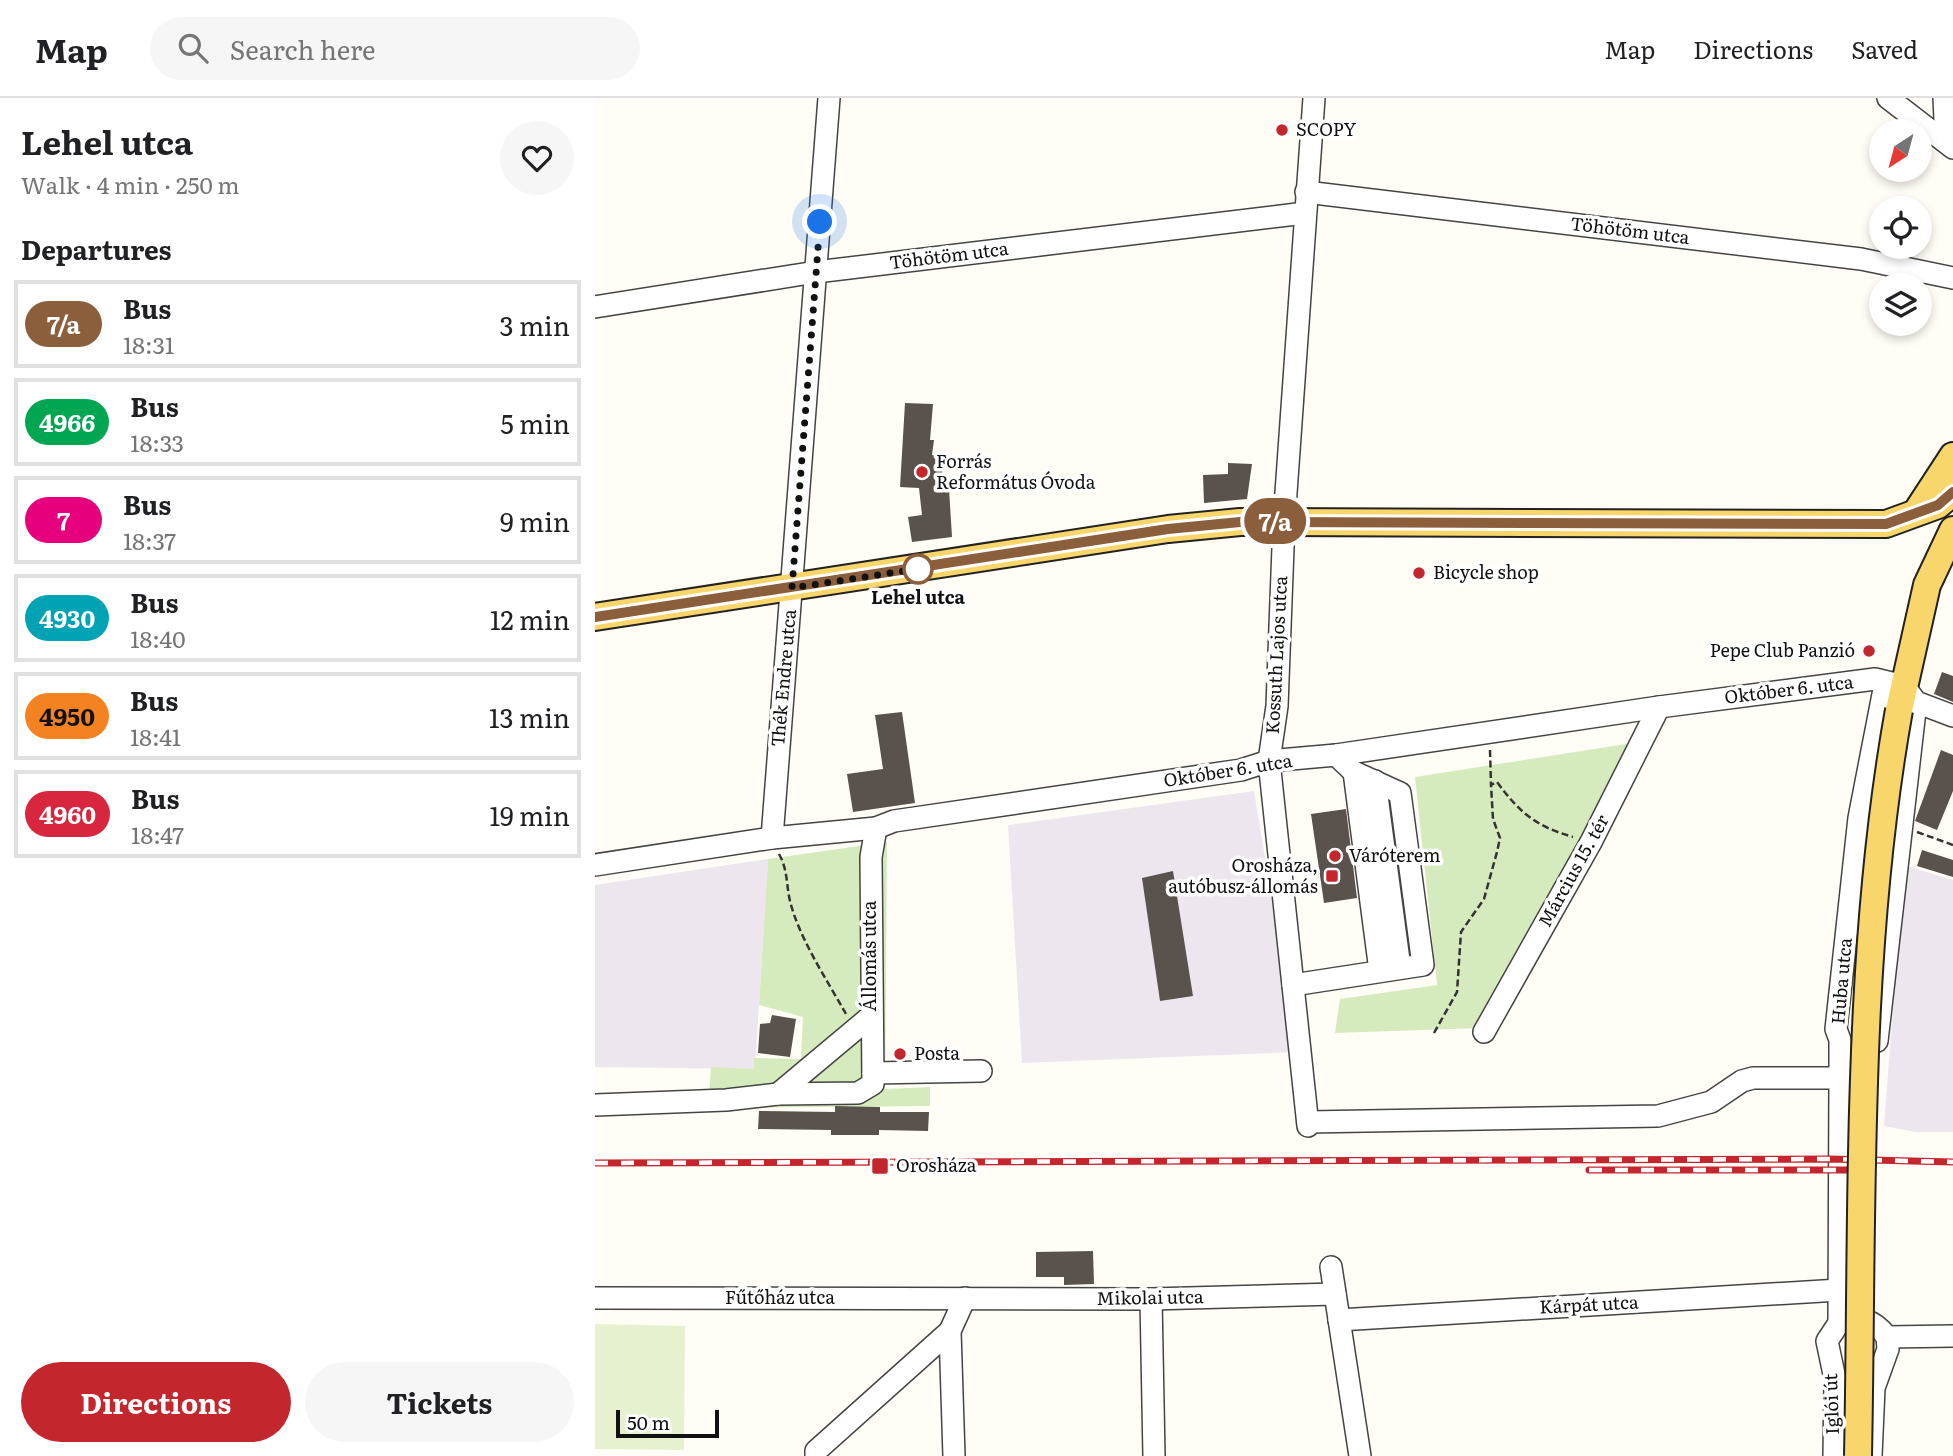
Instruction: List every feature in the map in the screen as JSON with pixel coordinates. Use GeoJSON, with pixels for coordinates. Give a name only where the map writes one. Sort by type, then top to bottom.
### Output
{"type":"FeatureCollection","features":[{"type":"Feature","properties":{"kind":"main road"},"geometry":{"type":"LineString","coordinates":[[1914,515],[1953,456]]}},
{"type":"Feature","properties":{"kind":"main road"},"geometry":{"type":"LineString","coordinates":[[595,617],[1168,529],[1240,522],[1886,524],[1938,505],[1953,492]]}},
{"type":"Feature","properties":{"kind":"main road"},"geometry":{"type":"LineString","coordinates":[[1914,515],[1930,542],[1939,576]]}},
{"type":"Feature","properties":{"kind":"main road","name":"Huba utca"},"geometry":{"type":"LineString","coordinates":[[1901,696],[1953,530]]}},
{"type":"Feature","properties":{"kind":"main road"},"geometry":{"type":"LineString","coordinates":[[1858,1456],[1870,946],[1878,847],[1901,696]]}},
{"type":"Feature","properties":{"kind":"street","name":"Thék Endre utca"},"geometry":{"type":"LineString","coordinates":[[772,838],[829,98]]}},
{"type":"Feature","properties":{"kind":"street","name":"Kossuth Lajos utca"},"geometry":{"type":"LineString","coordinates":[[1314,98],[1284,522],[1277,706],[1269,761],[1308,1124],[1658,1116],[1711,1102],[1742,1081],[1752,1078],[1840,1077]]}},
{"type":"Feature","properties":{"kind":"street"},"geometry":{"type":"LineString","coordinates":[[1888,98],[1949,145]]}},
{"type":"Feature","properties":{"kind":"street"},"geometry":{"type":"LineString","coordinates":[[1944,98],[1949,145]]}},
{"type":"Feature","properties":{"kind":"street","name":"Töhötöm utca"},"geometry":{"type":"LineString","coordinates":[[595,307],[816,272],[1305,203],[1861,259],[1953,278]]}},
{"type":"Feature","properties":{"kind":"street","name":"Október 6. utca"},"geometry":{"type":"LineString","coordinates":[[595,866],[772,838],[876,828],[894,821],[1241,770],[1269,761],[1336,755],[1659,707],[1875,679],[1901,696],[1953,716]]}},
{"type":"Feature","properties":{"kind":"street","name":"Huba utca"},"geometry":{"type":"LineString","coordinates":[[1839,1322],[1840,1043],[1836,1029],[1859,818],[1901,696]]}},
{"type":"Feature","properties":{"kind":"street","name":"Huba utca"},"geometry":{"type":"LineString","coordinates":[[1840,1043],[1857,1053],[1876,1046],[1901,696]]}},
{"type":"Feature","properties":{"kind":"street","name":"Március 15. tér"},"geometry":{"type":"LineString","coordinates":[[1484,1032],[1591,842],[1659,707]]}},
{"type":"Feature","properties":{"kind":"street"},"geometry":{"type":"LineString","coordinates":[[1336,755],[1355,772],[1375,781],[1390,970]]}},
{"type":"Feature","properties":{"kind":"street"},"geometry":{"type":"LineString","coordinates":[[1355,772],[1390,970]]}},
{"type":"Feature","properties":{"kind":"street","name":"Állomás utca"},"geometry":{"type":"LineString","coordinates":[[873,1079],[862,1023],[871,850],[876,828]]}},
{"type":"Feature","properties":{"kind":"street"},"geometry":{"type":"LineString","coordinates":[[1293,985],[1390,970]]}},
{"type":"Feature","properties":{"kind":"street"},"geometry":{"type":"LineString","coordinates":[[778,1094],[862,1023]]}},
{"type":"Feature","properties":{"kind":"street"},"geometry":{"type":"LineString","coordinates":[[595,1105],[726,1100],[778,1094],[858,1093],[873,1079],[981,1071]]}},
{"type":"Feature","properties":{"kind":"street"},"geometry":{"type":"LineString","coordinates":[[1331,1267],[1360,1456]]}},
{"type":"Feature","properties":{"kind":"street","name":"Kárpát utca"},"geometry":{"type":"LineString","coordinates":[[1339,1320],[1839,1290]]}},
{"type":"Feature","properties":{"kind":"street","name":"Mikolai utca"},"geometry":{"type":"LineString","coordinates":[[965,1298],[1151,1299],[1335,1294]]}},
{"type":"Feature","properties":{"kind":"street","name":"Fűtőház utca"},"geometry":{"type":"LineString","coordinates":[[595,1298],[965,1298]]}},
{"type":"Feature","properties":{"kind":"street"},"geometry":{"type":"LineString","coordinates":[[816,1456],[816,1451],[950,1331],[965,1298]]}},
{"type":"Feature","properties":{"kind":"street"},"geometry":{"type":"LineString","coordinates":[[1151,1299],[1154,1456]]}},
{"type":"Feature","properties":{"kind":"street"},"geometry":{"type":"LineString","coordinates":[[1839,1322],[1854,1318],[1868,1320],[1887,1337],[1953,1336]]}},
{"type":"Feature","properties":{"kind":"street","name":"Iglói út"},"geometry":{"type":"LineString","coordinates":[[1834,1456],[1835,1380],[1827,1341],[1839,1322]]}},
{"type":"Feature","properties":{"kind":"street"},"geometry":{"type":"LineString","coordinates":[[950,1331],[954,1456]]}},
{"type":"Feature","properties":{"kind":"street"},"geometry":{"type":"LineString","coordinates":[[1871,1456],[1874,1388],[1888,1349],[1887,1337]]}},
{"type":"Feature","properties":{"kind":"path"},"geometry":{"type":"LineString","coordinates":[[1434,1033],[1457,992],[1461,932],[1484,899],[1500,838],[1493,819],[1489,733]]}},
{"type":"Feature","properties":{"kind":"path"},"geometry":{"type":"LineString","coordinates":[[1491,785],[1497,782],[1518,811],[1533,817],[1543,828],[1591,842]]}},
{"type":"Feature","properties":{"kind":"path"},"geometry":{"type":"LineString","coordinates":[[1916,832],[1953,845]]}},
{"type":"Feature","properties":{"kind":"path"},"geometry":{"type":"LineString","coordinates":[[772,838],[787,868],[790,902],[814,956],[862,1023]]}},
{"type":"Feature","properties":{"kind":"shaded area"},"geometry":{"type":"Polygon","coordinates":[[[1254,791],[1297,1052],[1022,1063],[1008,825],[1254,791]]]}},
{"type":"Feature","properties":{"kind":"shaded area"},"geometry":{"type":"Polygon","coordinates":[[[768,859],[755,1069],[595,1067],[595,885],[768,859]]]}},
{"type":"Feature","properties":{"kind":"shaded area"},"geometry":{"type":"Polygon","coordinates":[[[1904,865],[1953,880],[1953,1132],[1915,1132],[1884,1126],[1904,865]]]}},
{"type":"Feature","properties":{"kind":"green space"},"geometry":{"type":"Polygon","coordinates":[[[1645,741],[1481,1028],[1335,1033],[1340,999],[1437,985],[1415,777],[1645,741]]]}},
{"type":"Feature","properties":{"kind":"green space"},"geometry":{"type":"Polygon","coordinates":[[[887,842],[885,1089],[930,1087],[930,1106],[708,1108],[711,1067],[754,1069],[754,1058],[801,1059],[803,1017],[759,1005],[768,859],[887,842]]]}},
{"type":"Feature","properties":{"kind":"green space"},"geometry":{"type":"Polygon","coordinates":[[[595,1324],[685,1326],[684,1450],[595,1449],[595,1324]]]}},
{"type":"Feature","properties":{"kind":"building","name":"Forrás Református Óvoda"},"geometry":{"type":"Polygon","coordinates":[[[905,403],[933,404],[930,440],[934,440],[932,455],[943,456],[942,490],[949,489],[952,537],[912,542],[908,517],[922,515],[919,488],[900,487],[905,403]]]}},
{"type":"Feature","properties":{"kind":"building"},"geometry":{"type":"Polygon","coordinates":[[[1228,463],[1252,464],[1247,499],[1204,503],[1203,475],[1228,474],[1228,463]]]}},
{"type":"Feature","properties":{"kind":"building"},"geometry":{"type":"Polygon","coordinates":[[[1942,672],[1953,676],[1953,702],[1934,694],[1942,672]]]}},
{"type":"Feature","properties":{"kind":"building"},"geometry":{"type":"Polygon","coordinates":[[[902,712],[915,803],[853,812],[847,774],[883,769],[875,715],[902,712]]]}},
{"type":"Feature","properties":{"kind":"building"},"geometry":{"type":"Polygon","coordinates":[[[1941,750],[1953,755],[1953,791],[1937,830],[1915,821],[1941,750]]]}},
{"type":"Feature","properties":{"kind":"building","name":"Váróterem"},"geometry":{"type":"Polygon","coordinates":[[[1346,809],[1357,898],[1324,903],[1311,814],[1346,809]]]}},
{"type":"Feature","properties":{"kind":"building"},"geometry":{"type":"Polygon","coordinates":[[[1922,850],[1953,860],[1953,877],[1917,866],[1922,850]]]}},
{"type":"Feature","properties":{"kind":"building"},"geometry":{"type":"Polygon","coordinates":[[[1173,871],[1193,996],[1160,1001],[1142,878],[1173,871]]]}},
{"type":"Feature","properties":{"kind":"building"},"geometry":{"type":"Polygon","coordinates":[[[772,1015],[796,1019],[790,1057],[758,1053],[760,1024],[770,1023],[772,1015]]]}},
{"type":"Feature","properties":{"kind":"building"},"geometry":{"type":"Polygon","coordinates":[[[835,1106],[880,1107],[880,1112],[929,1112],[928,1131],[879,1130],[879,1135],[831,1135],[831,1130],[758,1129],[759,1111],[835,1112],[835,1106]]]}},
{"type":"Feature","properties":{"kind":"building"},"geometry":{"type":"Polygon","coordinates":[[[1093,1251],[1094,1284],[1064,1285],[1064,1277],[1036,1277],[1036,1252],[1093,1251]]]}},
{"type":"Feature","properties":{"kind":"railway"},"geometry":{"type":"LineString","coordinates":[[595,1163],[1830,1159],[1953,1162]]}},
{"type":"Feature","properties":{"kind":"railway"},"geometry":{"type":"LineString","coordinates":[[1589,1170],[1855,1170]]}},
{"type":"Feature","properties":{"kind":"bus line","name":"7/a"},"geometry":{"type":"LineString","coordinates":[[595,617],[1168,529],[1240,522],[1886,524],[1902,521],[1938,505],[1953,492]]}},
{"type":"Feature","properties":{"kind":"place","name":"SCOPY"},"geometry":{"type":"Point","coordinates":[1282,130]}},
{"type":"Feature","properties":{"kind":"place","name":"Forrás Református Óvoda"},"geometry":{"type":"Point","coordinates":[922,472]}},
{"type":"Feature","properties":{"kind":"place","name":"Lehel utca"},"geometry":{"type":"Point","coordinates":[918,569]}},
{"type":"Feature","properties":{"kind":"place","name":"Bicycle shop"},"geometry":{"type":"Point","coordinates":[1419,573]}},
{"type":"Feature","properties":{"kind":"place","name":"Pepe Club Panzió"},"geometry":{"type":"Point","coordinates":[1869,651]}},
{"type":"Feature","properties":{"kind":"place","name":"Váróterem"},"geometry":{"type":"Point","coordinates":[1335,856]}},
{"type":"Feature","properties":{"kind":"place","name":"Orosháza, autóbusz-állomás"},"geometry":{"type":"Point","coordinates":[1332,876]}},
{"type":"Feature","properties":{"kind":"place","name":"Posta"},"geometry":{"type":"Point","coordinates":[900,1054]}},
{"type":"Feature","properties":{"kind":"place","name":"Orosháza"},"geometry":{"type":"Point","coordinates":[880,1166]}},
{"type":"Feature","properties":{"kind":"route"},"geometry":{"type":"LineString","coordinates":[[820,222],[792,588],[930,567],[918,569]]}}]}
